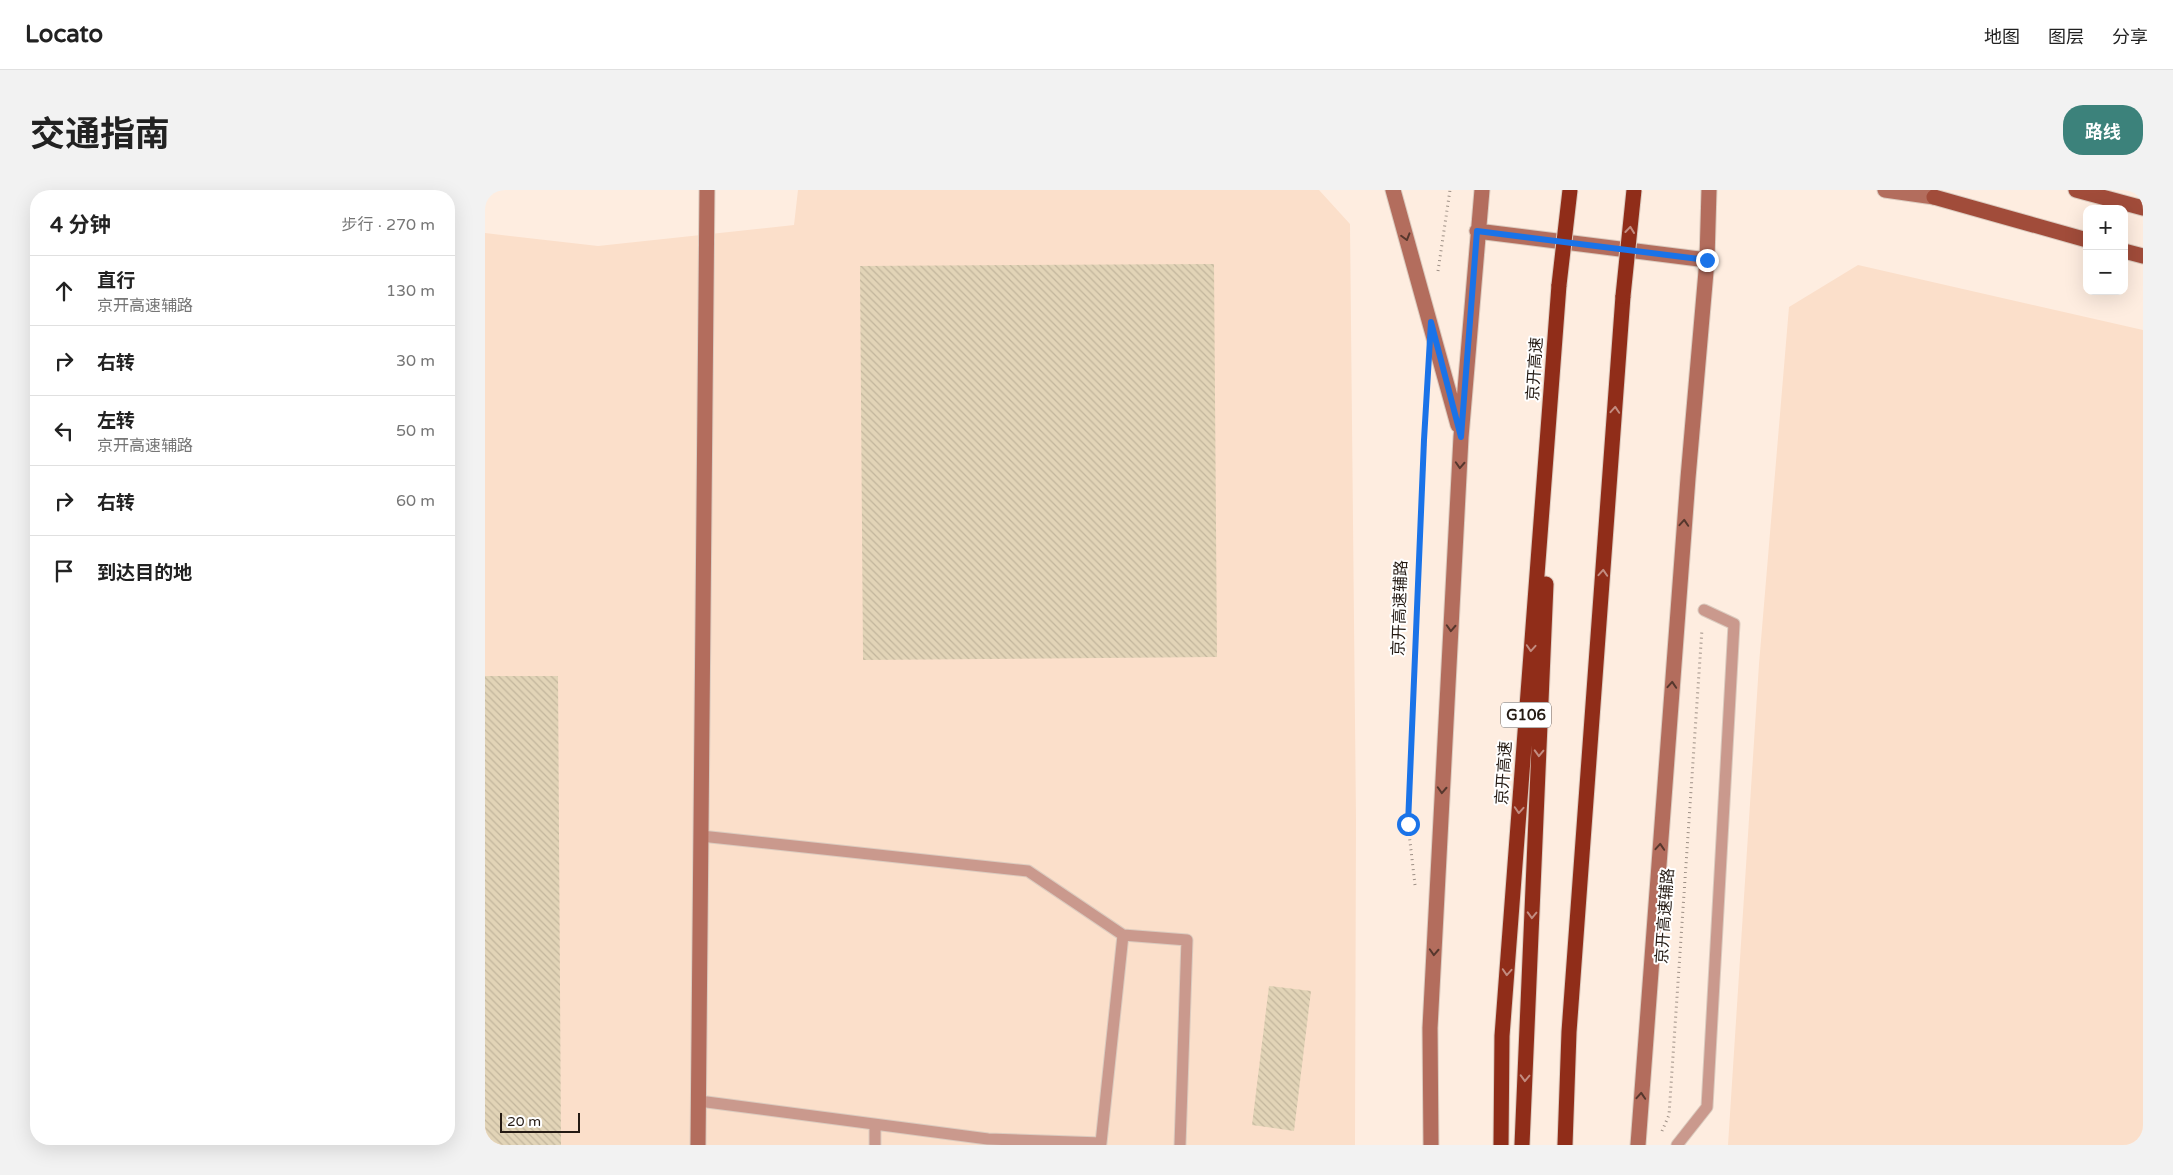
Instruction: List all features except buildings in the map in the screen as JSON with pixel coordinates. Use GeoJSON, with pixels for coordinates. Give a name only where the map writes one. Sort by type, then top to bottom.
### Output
{"type":"FeatureCollection","features":[{"type":"Feature","properties":{"kind":"highway","name":"G106"},"geometry":{"type":"LineString","coordinates":[[1559,285],[1570,190]]}},
{"type":"Feature","properties":{"kind":"highway"},"geometry":{"type":"LineString","coordinates":[[1565,1145],[1570,1022],[1623,296],[1634,190]]}},
{"type":"Feature","properties":{"kind":"highway","name":"京开高速"},"geometry":{"type":"LineString","coordinates":[[1501,1145],[1502,1036],[1559,285]]}},
{"type":"Feature","properties":{"kind":"highway"},"geometry":{"type":"LineString","coordinates":[[1522,1145],[1559,285]]}},
{"type":"Feature","properties":{"kind":"highway"},"geometry":{"type":"LineString","coordinates":[[1570,1145],[1601,594]]}},
{"type":"Feature","properties":{"kind":"main road"},"geometry":{"type":"LineString","coordinates":[[698,1145],[707,190]]}},
{"type":"Feature","properties":{"kind":"main road"},"geometry":{"type":"LineString","coordinates":[[1393,190],[1461,437]]}},
{"type":"Feature","properties":{"kind":"main road"},"geometry":{"type":"LineString","coordinates":[[1431,1145],[1430,1028],[1461,437],[1477,231],[1482,190]]}},
{"type":"Feature","properties":{"kind":"main road","name":"京开高速辅路"},"geometry":{"type":"LineString","coordinates":[[1638,1145],[1688,478],[1707,260],[1709,190]]}},
{"type":"Feature","properties":{"kind":"main road"},"geometry":{"type":"LineString","coordinates":[[1885,190],[1934,197],[2083,239]]}},
{"type":"Feature","properties":{"kind":"main road"},"geometry":{"type":"LineString","coordinates":[[2076,190],[2143,208]]}},
{"type":"Feature","properties":{"kind":"main road"},"geometry":{"type":"LineString","coordinates":[[1477,231],[1707,260]]}},
{"type":"Feature","properties":{"kind":"main road"},"geometry":{"type":"LineString","coordinates":[[2128,252],[2143,256]]}},
{"type":"Feature","properties":{"kind":"lane"},"geometry":{"type":"LineString","coordinates":[[1677,1145],[1707,1107],[1734,624],[1704,610]]}},
{"type":"Feature","properties":{"kind":"lane"},"geometry":{"type":"LineString","coordinates":[[701,836],[1028,871],[1123,935],[1187,940],[1181,1145]]}},
{"type":"Feature","properties":{"kind":"lane"},"geometry":{"type":"LineString","coordinates":[[699,1101],[988,1139],[1101,1143],[1123,935]]}},
{"type":"Feature","properties":{"kind":"lane"},"geometry":{"type":"LineString","coordinates":[[875,1125],[875,1145]]}},
{"type":"Feature","properties":{"kind":"path"},"geometry":{"type":"LineString","coordinates":[[1437,275],[1450,190]]}},
{"type":"Feature","properties":{"kind":"path","name":"京开高速辅路"},"geometry":{"type":"LineString","coordinates":[[1415,892],[1408,824],[1427,391]]}},
{"type":"Feature","properties":{"kind":"path","name":"京开高速辅路"},"geometry":{"type":"LineString","coordinates":[[1659,1137],[1669,1115],[1704,610]]}},
{"type":"Feature","properties":{"kind":"shaded area"},"geometry":{"type":"Polygon","coordinates":[[[798,190],[1319,190],[1350,224],[1356,820],[1355,1145],[485,1145],[485,233],[598,246],[794,225],[798,190]]]}},
{"type":"Feature","properties":{"kind":"shaded area"},"geometry":{"type":"Polygon","coordinates":[[[1858,265],[2143,330],[2143,1145],[1728,1145],[1759,664],[1789,307],[1858,265]]]}},
{"type":"Feature","properties":{"kind":"route"},"geometry":{"type":"LineString","coordinates":[[1408,824],[1424,440],[1431,322],[1461,437],[1477,231],[1707,260]]}}]}
